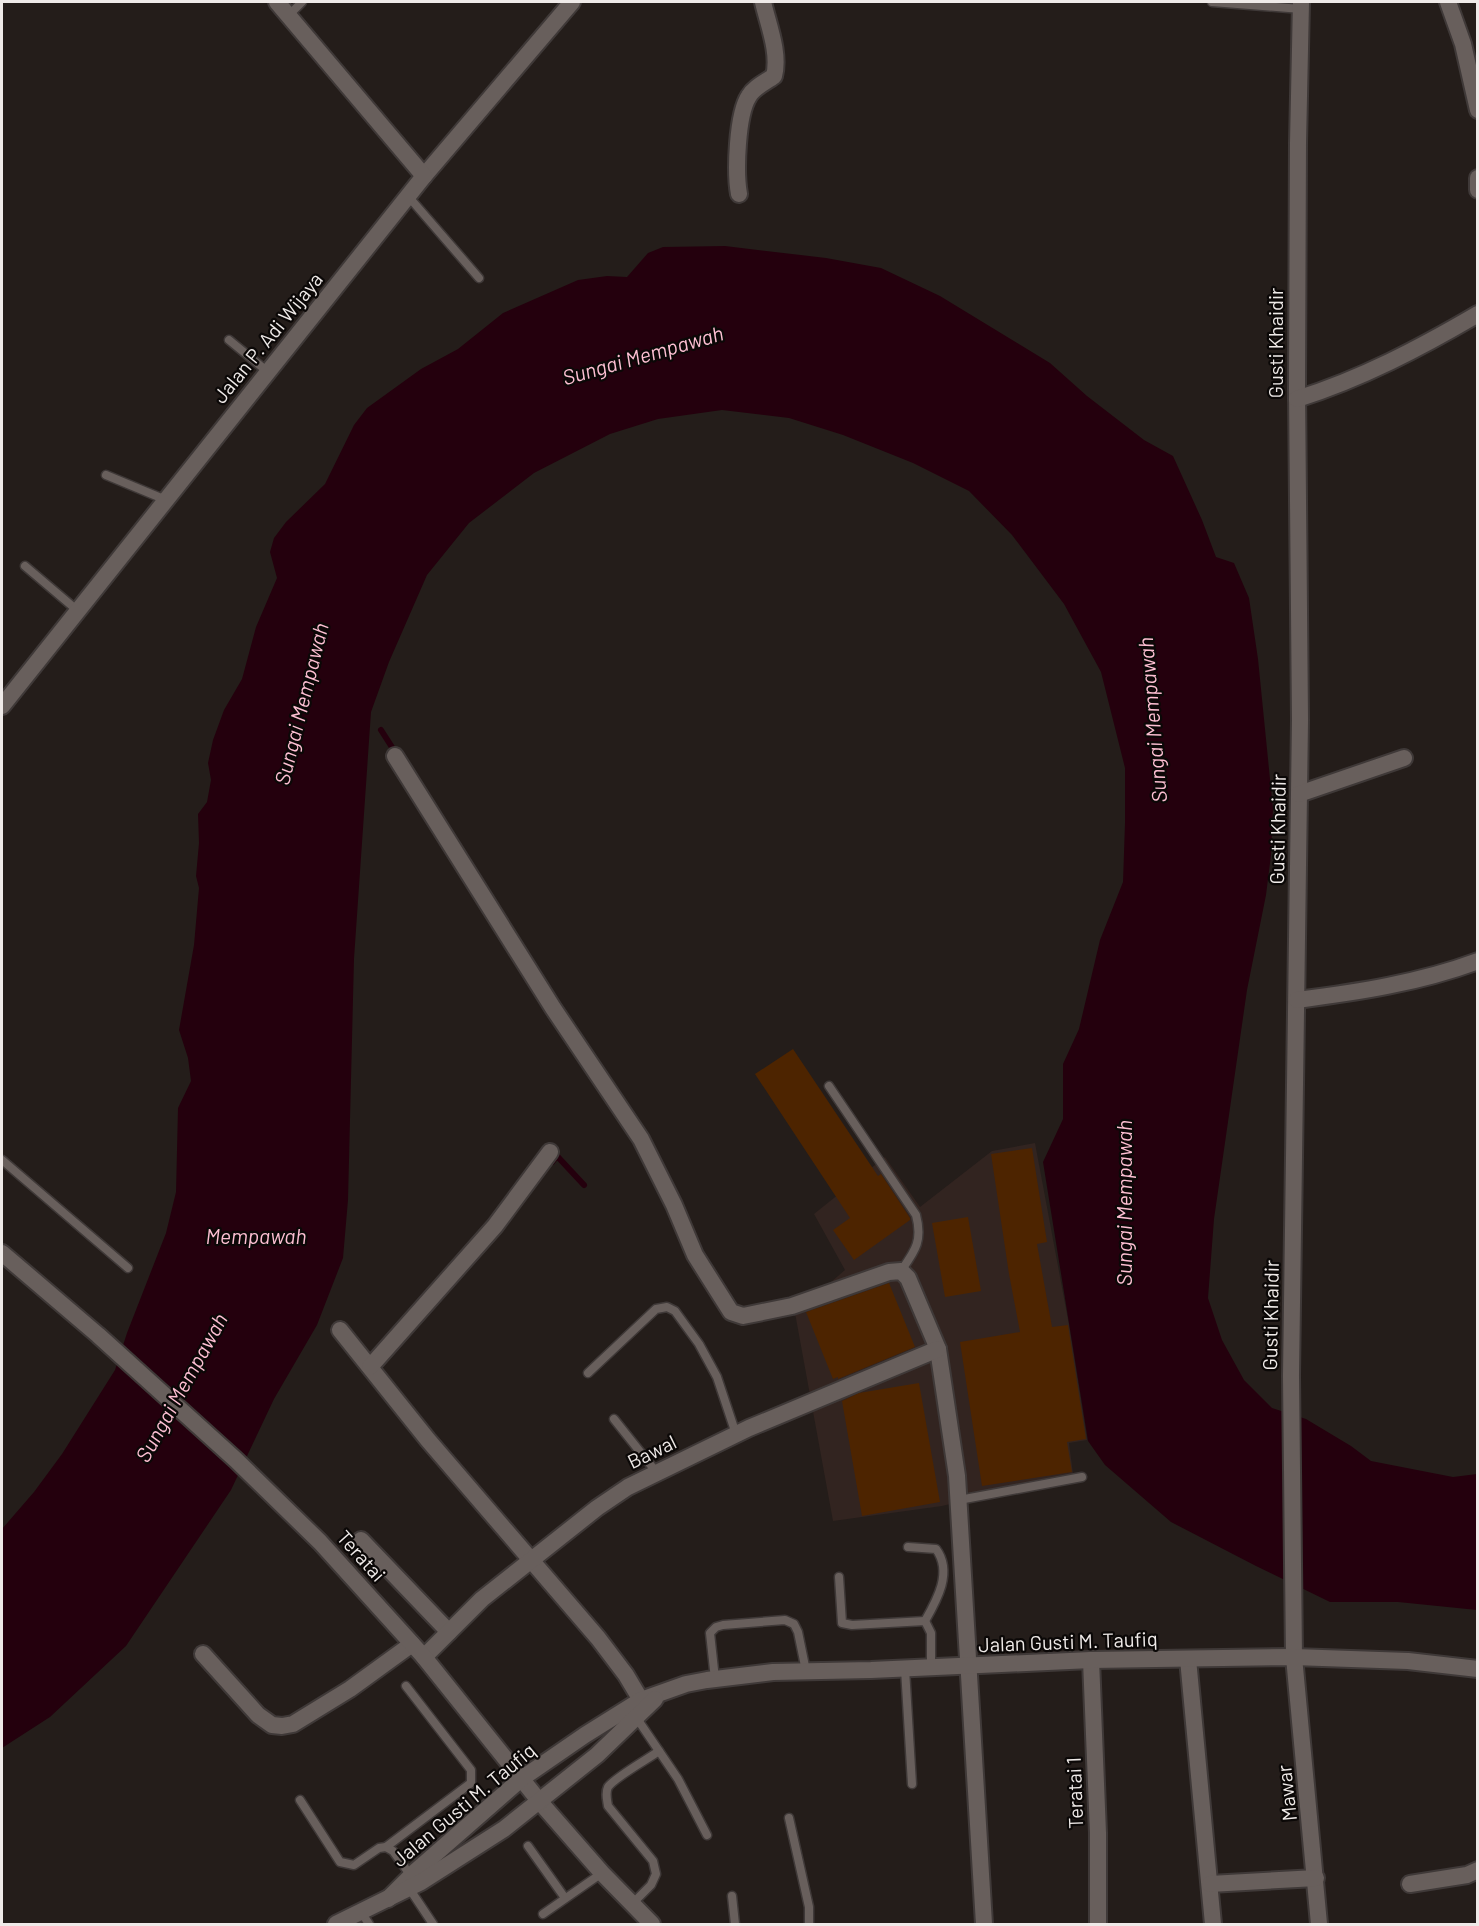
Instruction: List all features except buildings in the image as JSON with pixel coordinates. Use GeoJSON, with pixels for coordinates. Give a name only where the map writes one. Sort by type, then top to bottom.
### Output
{"type":"FeatureCollection","features":[{"type":"Feature","properties":{"kind":"street"},"geometry":{"type":"LineString","coordinates":[[277,2],[424,176]]}},
{"type":"Feature","properties":{"kind":"street"},"geometry":{"type":"LineString","coordinates":[[740,194],[736,163],[744,110],[753,91],[774,76],[776,69],[763,2]]}},
{"type":"Feature","properties":{"kind":"street"},"geometry":{"type":"LineString","coordinates":[[1449,2],[1463,44],[1478,110]]}},
{"type":"Feature","properties":{"kind":"street","name":"Jalan P. Adi Wijaya"},"geometry":{"type":"LineString","coordinates":[[2,706],[424,176],[567,4]]}},
{"type":"Feature","properties":{"kind":"street","name":"Gusti Khaidir"},"geometry":{"type":"LineString","coordinates":[[1294,1657],[1291,1376],[1299,794],[1297,399],[1301,5]]}},
{"type":"Feature","properties":{"kind":"street"},"geometry":{"type":"LineString","coordinates":[[1478,178],[1478,190]]}},
{"type":"Feature","properties":{"kind":"street"},"geometry":{"type":"LineString","coordinates":[[1297,399],[1363,375],[1478,314]]}},
{"type":"Feature","properties":{"kind":"street"},"geometry":{"type":"LineString","coordinates":[[395,756],[553,1008],[641,1139],[670,1196],[695,1256],[731,1312],[743,1316],[776,1310],[816,1298],[882,1273],[902,1272],[908,1278],[938,1349],[957,1476],[984,1924]]}},
{"type":"Feature","properties":{"kind":"street"},"geometry":{"type":"LineString","coordinates":[[1299,794],[1404,758]]}},
{"type":"Feature","properties":{"kind":"street"},"geometry":{"type":"LineString","coordinates":[[1297,1000],[1398,984],[1478,961]]}},
{"type":"Feature","properties":{"kind":"street"},"geometry":{"type":"LineString","coordinates":[[370,1367],[495,1226],[550,1152]]}},
{"type":"Feature","properties":{"kind":"street","name":"Teratai"},"geometry":{"type":"LineString","coordinates":[[2,1253],[98,1335],[236,1460],[320,1542],[418,1650],[540,1802],[602,1873],[652,1924]]}},
{"type":"Feature","properties":{"kind":"street"},"geometry":{"type":"LineString","coordinates":[[340,1330],[428,1440],[533,1559],[598,1638],[626,1675],[640,1708]]}},
{"type":"Feature","properties":{"kind":"street","name":"Bawal"},"geometry":{"type":"LineString","coordinates":[[203,1654],[258,1715],[272,1725],[293,1724],[449,1632],[482,1599],[597,1508],[628,1488],[736,1434],[938,1349]]}},
{"type":"Feature","properties":{"kind":"street"},"geometry":{"type":"LineString","coordinates":[[361,1540],[449,1632]]}},
{"type":"Feature","properties":{"kind":"street","name":"Jalan Gusti M. Taufiq"},"geometry":{"type":"LineString","coordinates":[[410,1882],[504,1829],[597,1755],[640,1708],[663,1693],[686,1684],[773,1672],[905,1669],[1091,1660],[1294,1657],[1408,1661],[1478,1669]]}},
{"type":"Feature","properties":{"kind":"street","name":"Mawar"},"geometry":{"type":"LineString","coordinates":[[1294,1657],[1319,1924]]}},
{"type":"Feature","properties":{"kind":"street"},"geometry":{"type":"LineString","coordinates":[[1188,1659],[1213,1924]]}},
{"type":"Feature","properties":{"kind":"street","name":"Teratai 1"},"geometry":{"type":"LineString","coordinates":[[1091,1660],[1098,1833],[1098,1924]]}},
{"type":"Feature","properties":{"kind":"street","name":"Jalan Gusti M. Taufiq"},"geometry":{"type":"LineString","coordinates":[[336,1924],[365,1918],[410,1882],[521,1779],[621,1711],[640,1708]]}},
{"type":"Feature","properties":{"kind":"street"},"geometry":{"type":"LineString","coordinates":[[1410,1884],[1467,1875],[1478,1870]]}},
{"type":"Feature","properties":{"kind":"street"},"geometry":{"type":"LineString","coordinates":[[1210,1884],[1316,1878]]}},
{"type":"Feature","properties":{"kind":"lane"},"geometry":{"type":"LineString","coordinates":[[288,16],[302,2]]}},
{"type":"Feature","properties":{"kind":"lane"},"geometry":{"type":"LineString","coordinates":[[1212,2],[1301,5]]}},
{"type":"Feature","properties":{"kind":"lane"},"geometry":{"type":"LineString","coordinates":[[408,196],[479,278]]}},
{"type":"Feature","properties":{"kind":"lane"},"geometry":{"type":"LineString","coordinates":[[229,340],[267,372]]}},
{"type":"Feature","properties":{"kind":"lane"},"geometry":{"type":"LineString","coordinates":[[106,475],[166,500]]}},
{"type":"Feature","properties":{"kind":"lane"},"geometry":{"type":"LineString","coordinates":[[25,566],[78,610]]}},
{"type":"Feature","properties":{"kind":"lane"},"geometry":{"type":"LineString","coordinates":[[829,1086],[916,1215],[920,1234],[917,1248],[902,1272]]}},
{"type":"Feature","properties":{"kind":"lane"},"geometry":{"type":"LineString","coordinates":[[2,1160],[129,1268]]}},
{"type":"Feature","properties":{"kind":"lane"},"geometry":{"type":"LineString","coordinates":[[588,1373],[656,1309],[667,1307],[675,1311],[699,1344],[717,1377],[736,1434]]}},
{"type":"Feature","properties":{"kind":"lane"},"geometry":{"type":"LineString","coordinates":[[614,1419],[657,1473]]}},
{"type":"Feature","properties":{"kind":"lane"},"geometry":{"type":"LineString","coordinates":[[959,1500],[1082,1477]]}},
{"type":"Feature","properties":{"kind":"lane"},"geometry":{"type":"LineString","coordinates":[[908,1547],[936,1549],[942,1563],[943,1573],[938,1598],[925,1621]]}},
{"type":"Feature","properties":{"kind":"lane"},"geometry":{"type":"LineString","coordinates":[[839,1577],[844,1624],[925,1621]]}},
{"type":"Feature","properties":{"kind":"lane"},"geometry":{"type":"LineString","coordinates":[[715,1679],[710,1633],[716,1627],[734,1624],[785,1620],[794,1624],[798,1632],[806,1671]]}},
{"type":"Feature","properties":{"kind":"lane"},"geometry":{"type":"LineString","coordinates":[[925,1621],[931,1633],[931,1668]]}},
{"type":"Feature","properties":{"kind":"lane"},"geometry":{"type":"LineString","coordinates":[[905,1669],[912,1784]]}},
{"type":"Feature","properties":{"kind":"lane"},"geometry":{"type":"LineString","coordinates":[[300,1800],[340,1862],[354,1865],[379,1848],[386,1846],[471,1783],[471,1770],[406,1686]]}},
{"type":"Feature","properties":{"kind":"lane"},"geometry":{"type":"LineString","coordinates":[[640,1708],[659,1751],[678,1779],[707,1835]]}},
{"type":"Feature","properties":{"kind":"lane"},"geometry":{"type":"LineString","coordinates":[[632,1904],[651,1885],[656,1874],[653,1861],[608,1806],[606,1795],[608,1787],[615,1781],[659,1751]]}},
{"type":"Feature","properties":{"kind":"lane"},"geometry":{"type":"LineString","coordinates":[[789,1818],[809,1907],[809,1924]]}},
{"type":"Feature","properties":{"kind":"lane"},"geometry":{"type":"LineString","coordinates":[[386,1846],[393,1851],[432,1924]]}},
{"type":"Feature","properties":{"kind":"lane"},"geometry":{"type":"LineString","coordinates":[[528,1846],[565,1898]]}},
{"type":"Feature","properties":{"kind":"lane"},"geometry":{"type":"LineString","coordinates":[[543,1914],[602,1873]]}},
{"type":"Feature","properties":{"kind":"lane"},"geometry":{"type":"LineString","coordinates":[[732,1896],[735,1924]]}},
{"type":"Feature","properties":{"kind":"shaded area"},"geometry":{"type":"Polygon","coordinates":[[[1035,1143],[1069,1325],[1087,1440],[1069,1443],[1073,1474],[942,1506],[833,1521],[795,1313],[845,1270],[814,1214],[885,1157],[920,1207],[992,1151],[1035,1143]]]}},
{"type":"Feature","properties":{"kind":"water","name":"Mempawah"},"geometry":{"type":"Polygon","coordinates":[[[725,246],[826,258],[881,268],[940,296],[1050,363],[1087,396],[1144,440],[1173,456],[1216,557],[1234,563],[1249,598],[1258,659],[1273,809],[1266,895],[1247,990],[1214,1219],[1208,1298],[1222,1340],[1244,1380],[1272,1408],[1306,1419],[1371,1461],[1453,1477],[1477,1474],[1477,1610],[1398,1602],[1330,1602],[1171,1522],[1105,1465],[1088,1441],[1043,1162],[1063,1119],[1063,1064],[1079,1029],[1100,940],[1123,882],[1125,768],[1101,672],[1064,604],[1012,535],[969,491],[913,463],[843,435],[789,418],[722,410],[658,419],[610,434],[534,473],[469,523],[427,575],[389,662],[371,712],[354,959],[348,1200],[343,1258],[317,1325],[274,1399],[231,1490],[126,1646],[50,1717],[2,1748],[2,1529],[34,1492],[62,1454],[115,1370],[166,1233],[176,1192],[178,1108],[191,1081],[188,1058],[179,1030],[194,945],[199,888],[196,876],[199,843],[198,814],[207,802],[211,780],[208,763],[213,740],[224,710],[242,679],[256,627],[277,578],[270,552],[274,538],[286,522],[325,484],[354,425],[367,408],[421,369],[458,349],[503,313],[578,280],[607,276],[627,277],[648,253],[663,247],[725,246]]]}},
{"type":"Feature","properties":{"kind":"waterway"},"geometry":{"type":"LineString","coordinates":[[381,730],[397,755]]}},
{"type":"Feature","properties":{"kind":"waterway"},"geometry":{"type":"LineString","coordinates":[[552,1162],[557,1156],[584,1185]]}},
{"type":"Feature","properties":{"kind":"water label","name":"Sungai Mempawah"},"geometry":{"type":"Point","coordinates":[643,356]}},
{"type":"Feature","properties":{"kind":"water label","name":"Sungai Mempawah"},"geometry":{"type":"Point","coordinates":[302,704]}},
{"type":"Feature","properties":{"kind":"water label","name":"Sungai Mempawah"},"geometry":{"type":"Point","coordinates":[1153,720]}},
{"type":"Feature","properties":{"kind":"water label","name":"Sungai Mempawah"},"geometry":{"type":"Point","coordinates":[1125,1203]}},
{"type":"Feature","properties":{"kind":"water label","name":"Sungai Mempawah"},"geometry":{"type":"Point","coordinates":[182,1388]}}]}
